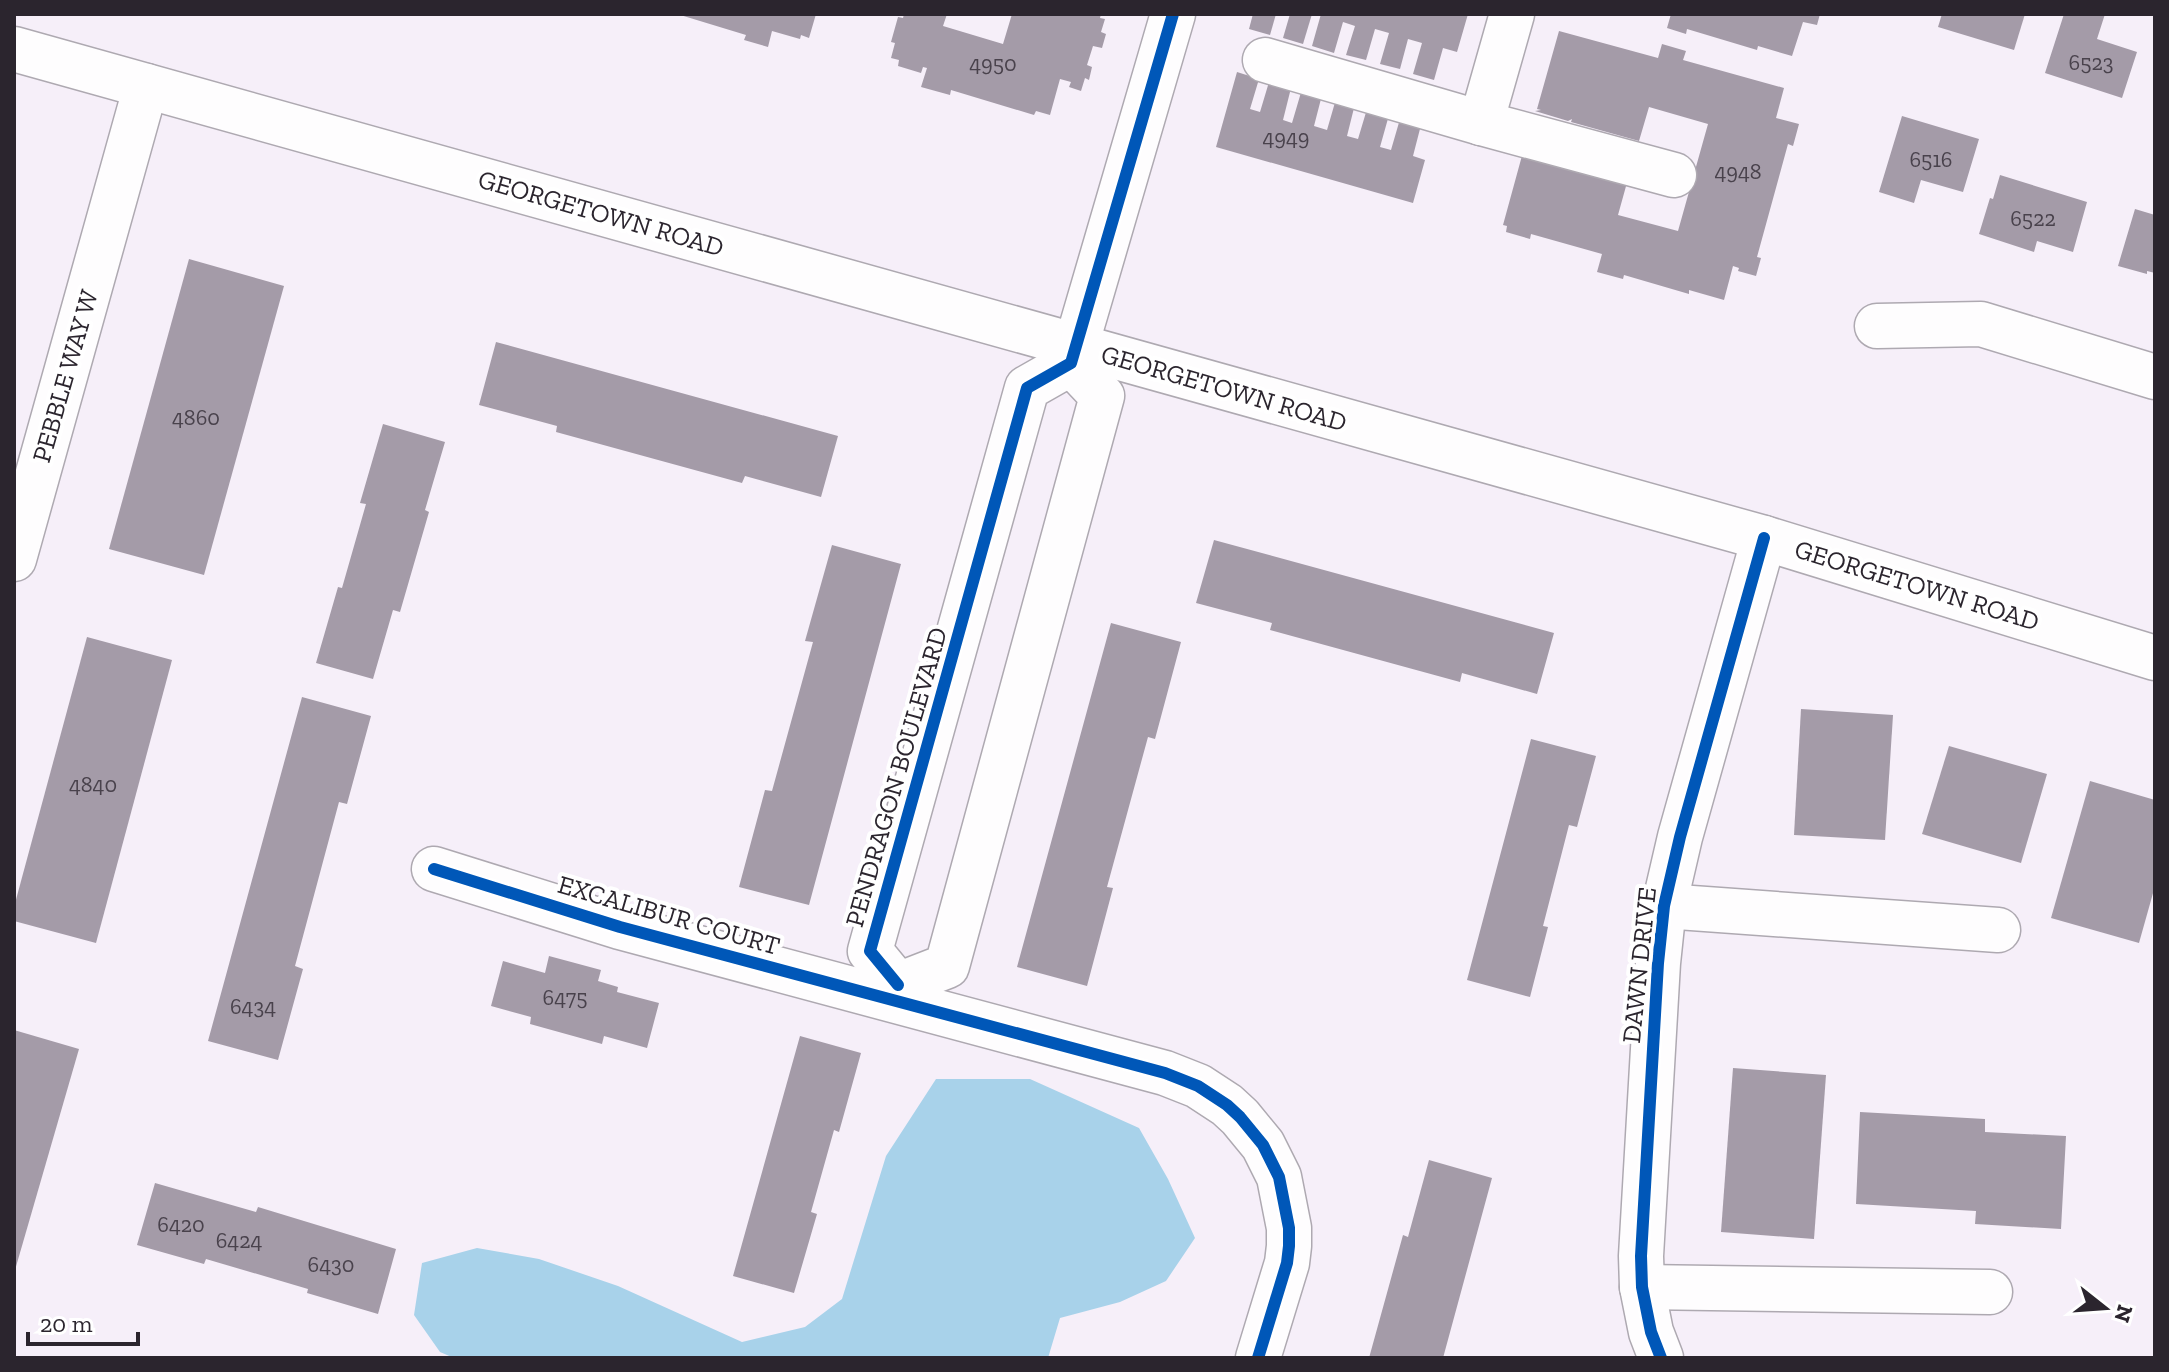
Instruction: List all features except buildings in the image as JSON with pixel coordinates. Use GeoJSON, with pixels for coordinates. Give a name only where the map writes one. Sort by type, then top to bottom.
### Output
{"type":"FeatureCollection","features":[{"type":"Feature","properties":{"kind":"street"},"geometry":{"type":"LineString","coordinates":[[896,992],[947,966],[1102,396],[1073,355],[1173,14]]}},
{"type":"Feature","properties":{"kind":"street"},"geometry":{"type":"LineString","coordinates":[[1481,123],[1512,14]]}},
{"type":"Feature","properties":{"kind":"street","name":"GEORGETOWN ROAD"},"geometry":{"type":"LineString","coordinates":[[14,49],[1073,355],[1764,538],[2155,658]]}},
{"type":"Feature","properties":{"kind":"street"},"geometry":{"type":"LineString","coordinates":[[1265,60],[1674,175]]}},
{"type":"Feature","properties":{"kind":"street","name":"PEBBLE WAY W"},"geometry":{"type":"LineString","coordinates":[[15,553],[146,86]]}},
{"type":"Feature","properties":{"kind":"street"},"geometry":{"type":"LineString","coordinates":[[1877,326],[1981,324],[2155,377]]}},
{"type":"Feature","properties":{"kind":"street","name":"PENDRAGON BOULEVARD"},"geometry":{"type":"LineString","coordinates":[[896,992],[870,951],[874,935],[1027,388],[1073,355]]}},
{"type":"Feature","properties":{"kind":"street","name":"DAWN DRIVE"},"geometry":{"type":"LineString","coordinates":[[1661,1358],[1651,1332],[1642,1287],[1642,1225],[1664,906],[1680,837],[1764,538]]}},
{"type":"Feature","properties":{"kind":"street","name":"EXCALIBUR COURT"},"geometry":{"type":"LineString","coordinates":[[434,869],[620,927],[896,992]]}},
{"type":"Feature","properties":{"kind":"street"},"geometry":{"type":"LineString","coordinates":[[1664,906],[1998,930]]}},
{"type":"Feature","properties":{"kind":"street"},"geometry":{"type":"LineString","coordinates":[[896,992],[1183,1079],[1212,1095],[1240,1117],[1263,1145],[1279,1177],[1289,1228],[1287,1263],[1258,1358]]}},
{"type":"Feature","properties":{"kind":"street"},"geometry":{"type":"LineString","coordinates":[[1642,1287],[1990,1292]]}},
{"type":"Feature","properties":{"kind":"water"},"geometry":{"type":"Polygon","coordinates":[[[936,1079],[1030,1079],[1139,1128],[1168,1179],[1195,1238],[1166,1281],[1120,1302],[1060,1318],[1048,1358],[454,1358],[440,1352],[414,1315],[422,1263],[477,1248],[539,1259],[618,1286],[742,1342],[805,1327],[842,1299],[886,1156],[936,1079]]]}},
{"type":"Feature","properties":{"kind":"cycle path"},"geometry":{"type":"LineString","coordinates":[[898,985],[870,951],[1027,388],[1071,363],[1173,14]]}},
{"type":"Feature","properties":{"kind":"cycle path"},"geometry":{"type":"LineString","coordinates":[[1661,1358],[1651,1332],[1642,1287],[1641,1256],[1664,906],[1680,837],[1764,538]]}},
{"type":"Feature","properties":{"kind":"cycle path"},"geometry":{"type":"LineString","coordinates":[[434,869],[620,927],[1165,1073],[1198,1086],[1240,1117],[1263,1145],[1279,1177],[1289,1228],[1289,1246],[1287,1263],[1258,1358]]}}]}
